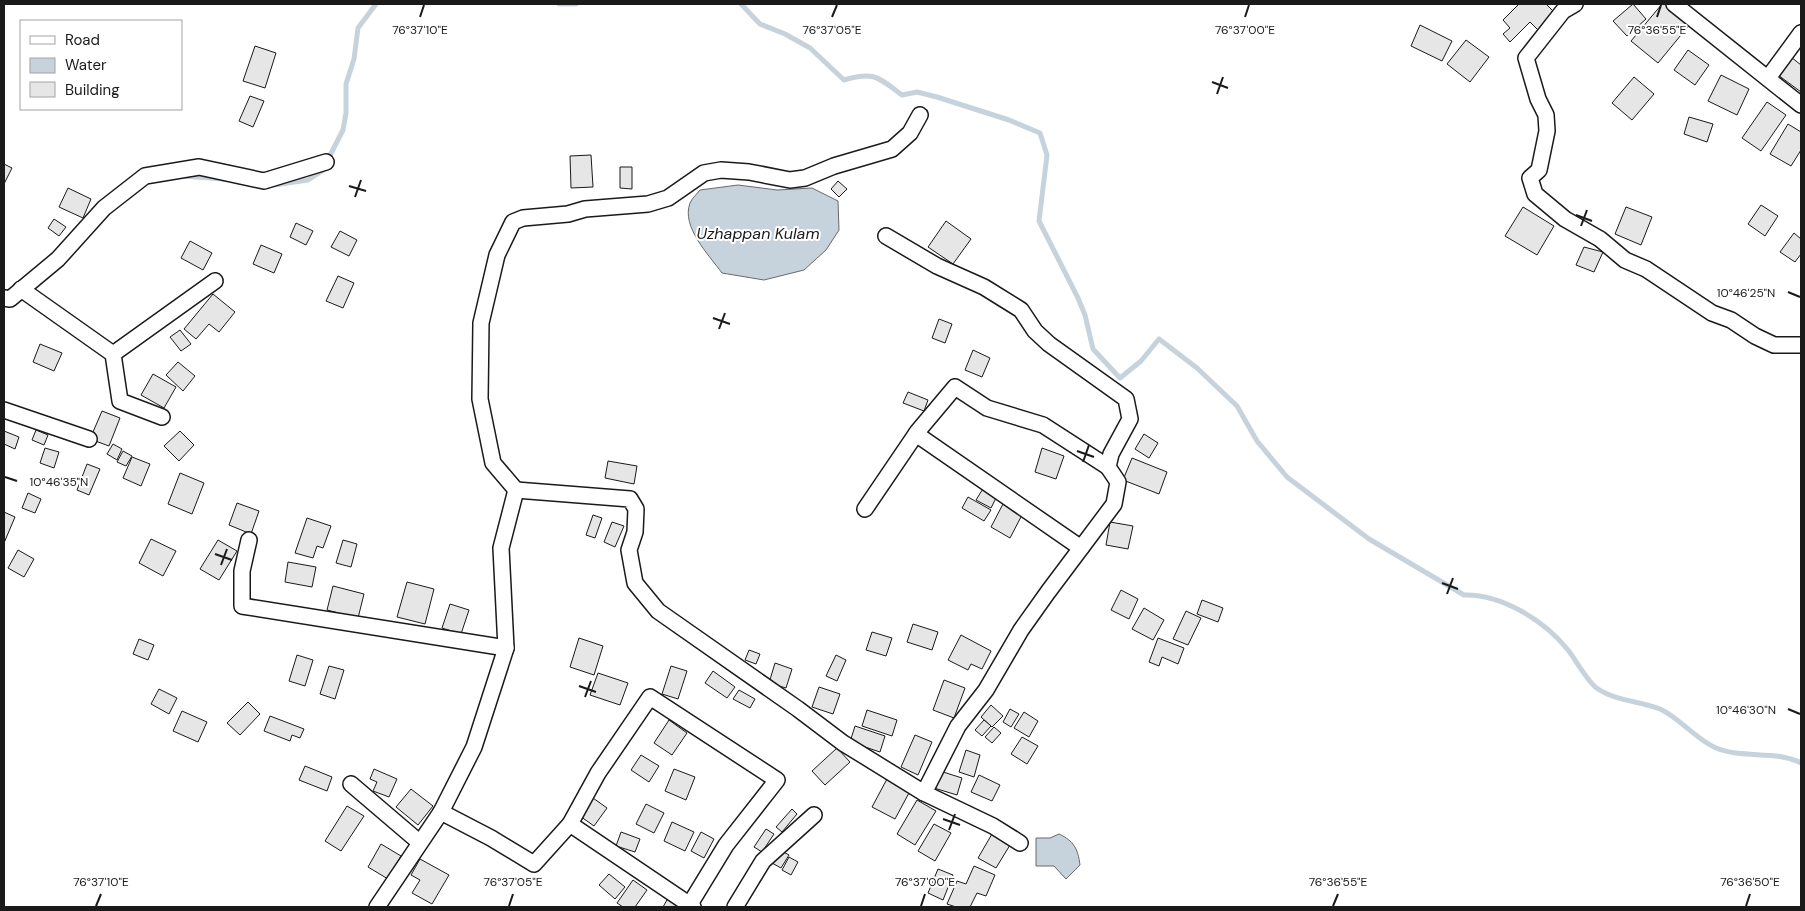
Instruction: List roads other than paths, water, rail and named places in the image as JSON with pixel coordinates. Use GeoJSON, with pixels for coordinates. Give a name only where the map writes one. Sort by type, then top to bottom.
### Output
{"type":"FeatureCollection","features":[{"type":"Feature","properties":{"kind":"street"},"geometry":{"type":"LineString","coordinates":[[1574,4],[1559,16],[1526,58],[1538,99],[1546,115],[1544,155],[1539,170],[1530,178],[1535,194],[1565,219],[1600,239],[1625,260],[1646,270],[1712,314],[1730,320],[1755,336],[1774,345],[1801,345]]}},
{"type":"Feature","properties":{"kind":"street"},"geometry":{"type":"LineString","coordinates":[[1674,4],[1801,105]]}},
{"type":"Feature","properties":{"kind":"street"},"geometry":{"type":"LineString","coordinates":[[1768,78],[1801,33]]}},
{"type":"Feature","properties":{"kind":"street"},"geometry":{"type":"LineString","coordinates":[[920,115],[910,133],[892,149],[834,166],[805,178],[790,180],[749,172],[721,170],[704,173],[668,198],[648,204],[585,209],[568,214],[523,218],[513,222],[497,255],[481,323],[480,399],[493,463],[516,490],[630,499],[636,509],[635,532],[629,550],[635,583],[658,611],[798,709],[843,743],[924,794],[993,826],[1020,843]]}},
{"type":"Feature","properties":{"kind":"street"},"geometry":{"type":"LineString","coordinates":[[4,298],[10,299],[58,259],[104,208],[145,176],[199,167],[264,181],[326,162]]}},
{"type":"Feature","properties":{"kind":"street"},"geometry":{"type":"LineString","coordinates":[[886,236],[937,266],[984,288],[1021,310],[1035,331],[1049,344],[1126,399],[1130,419],[1112,454],[1108,467]]}},
{"type":"Feature","properties":{"kind":"street"},"geometry":{"type":"LineString","coordinates":[[113,354],[215,281]]}},
{"type":"Feature","properties":{"kind":"street"},"geometry":{"type":"LineString","coordinates":[[21,289],[113,354],[120,401],[162,416]]}},
{"type":"Feature","properties":{"kind":"street"},"geometry":{"type":"LineString","coordinates":[[865,509],[916,434],[955,387],[987,408],[1043,425],[1108,467],[1118,482],[1114,504],[1021,630],[986,690],[958,726],[924,794]]}},
{"type":"Feature","properties":{"kind":"street"},"geometry":{"type":"LineString","coordinates":[[4,410],[89,439]]}},
{"type":"Feature","properties":{"kind":"street"},"geometry":{"type":"LineString","coordinates":[[916,434],[1082,548]]}},
{"type":"Feature","properties":{"kind":"street"},"geometry":{"type":"LineString","coordinates":[[377,907],[441,812],[474,747],[506,648],[500,548],[516,490]]}},
{"type":"Feature","properties":{"kind":"street"},"geometry":{"type":"LineString","coordinates":[[249,540],[242,571],[242,606],[506,648]]}},
{"type":"Feature","properties":{"kind":"street"},"geometry":{"type":"LineString","coordinates":[[441,812],[474,828],[534,864],[570,824],[598,773],[650,697],[736,751],[777,780],[726,845],[691,905],[570,824]]}},
{"type":"Feature","properties":{"kind":"street"},"geometry":{"type":"LineString","coordinates":[[350,784],[420,842]]}},
{"type":"Feature","properties":{"kind":"street"},"geometry":{"type":"LineString","coordinates":[[735,907],[763,861],[814,815]]}},
{"type":"Feature","properties":{"kind":"water","name":"Uzhappan Kulam"},"geometry":{"type":"Polygon","coordinates":[[[738,185],[777,190],[812,188],[838,201],[839,230],[826,250],[804,270],[764,280],[722,273],[698,240],[689,222],[688,212],[691,201],[700,190],[738,185]]]}},
{"type":"Feature","properties":{"kind":"water"},"geometry":{"type":"Polygon","coordinates":[[[1059,834],[1072,843],[1080,865],[1066,879],[1054,866],[1036,866],[1036,838],[1050,838],[1059,834]]]}},
{"type":"Feature","properties":{"kind":"waterway"},"geometry":{"type":"LineString","coordinates":[[267,186],[308,180],[322,171],[343,130],[346,113],[346,84],[354,59],[358,28],[376,4]]}},
{"type":"Feature","properties":{"kind":"waterway"},"geometry":{"type":"LineString","coordinates":[[559,4],[576,4]]}},
{"type":"Feature","properties":{"kind":"waterway"},"geometry":{"type":"LineString","coordinates":[[741,4],[760,24],[785,34],[810,48],[844,80],[862,76],[875,77],[902,95],[917,92],[937,97],[1009,120],[1040,133],[1047,155],[1039,221],[1078,298],[1085,315],[1093,349],[1120,378],[1141,361],[1159,339],[1197,368],[1237,406],[1257,441],[1287,477],[1369,539],[1464,595],[1493,599],[1522,611],[1558,639],[1590,682],[1605,693],[1660,709],[1716,748],[1737,753],[1770,755],[1801,763]]}},
{"type":"Feature","properties":{"kind":"waterway"},"geometry":{"type":"LineString","coordinates":[[182,176],[224,179]]}}]}
